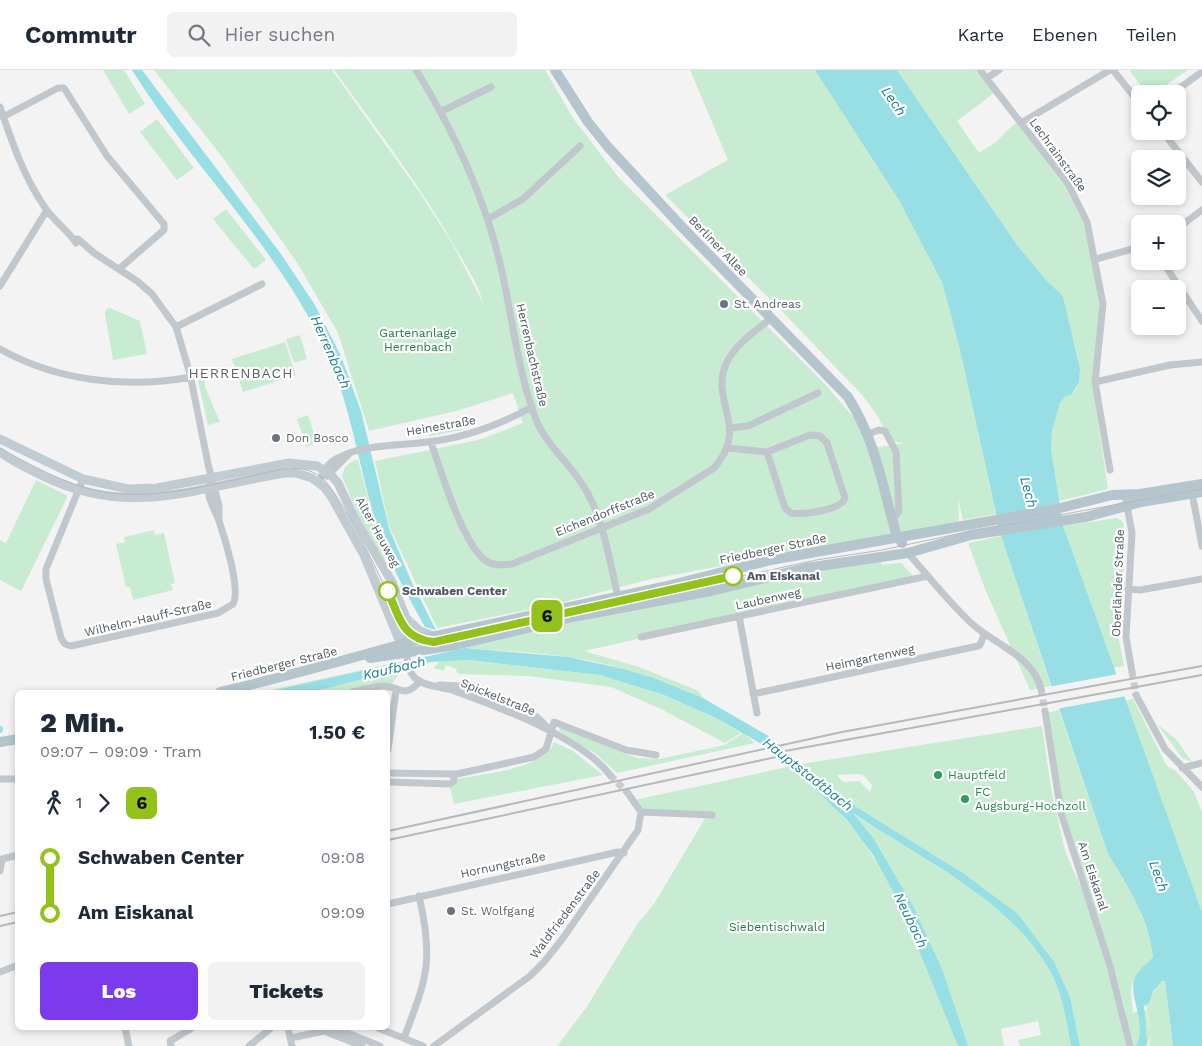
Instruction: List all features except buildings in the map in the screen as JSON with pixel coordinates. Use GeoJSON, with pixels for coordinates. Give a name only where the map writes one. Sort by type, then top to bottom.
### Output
{"type":"FeatureCollection","features":[{"type":"Feature","properties":{"kind":"main road","name":"Berliner Allee"},"geometry":{"type":"LineString","coordinates":[[555,70],[588,122],[608,147],[848,397],[877,455],[895,517],[899,538],[908,553]]}},
{"type":"Feature","properties":{"kind":"main road","name":"Friedberger Straße"},"geometry":{"type":"LineString","coordinates":[[405,650],[429,637],[450,635],[771,560],[1052,510],[1112,495],[1124,496],[1202,484]]}},
{"type":"Feature","properties":{"kind":"main road","name":"Friedberger Straße"},"geometry":{"type":"LineString","coordinates":[[228,690],[354,659],[405,650],[435,649],[573,617],[711,591],[806,568],[908,553],[971,535],[1086,517],[1142,502],[1197,492]]}},
{"type":"Feature","properties":{"kind":"main road"},"geometry":{"type":"LineString","coordinates":[[0,742],[15,740]]}},
{"type":"Feature","properties":{"kind":"street","name":"Herrenbachstraße"},"geometry":{"type":"LineString","coordinates":[[416,70],[442,111],[465,157],[488,219],[532,407],[544,434],[587,491],[600,529],[618,597]]}},
{"type":"Feature","properties":{"kind":"street","name":"Lechrainstraße"},"geometry":{"type":"LineString","coordinates":[[980,70],[1076,198],[1087,222],[1096,259],[1103,314],[1094,382],[1110,470]]}},
{"type":"Feature","properties":{"kind":"street"},"geometry":{"type":"LineString","coordinates":[[987,78],[998,70]]}},
{"type":"Feature","properties":{"kind":"street"},"geometry":{"type":"LineString","coordinates":[[1021,123],[1112,70],[1131,93]]}},
{"type":"Feature","properties":{"kind":"street"},"geometry":{"type":"LineString","coordinates":[[1184,85],[1202,72]]}},
{"type":"Feature","properties":{"kind":"street"},"geometry":{"type":"LineString","coordinates":[[442,111],[491,87]]}},
{"type":"Feature","properties":{"kind":"street"},"geometry":{"type":"LineString","coordinates":[[3,117],[58,88],[64,88],[107,156],[164,224],[164,230],[119,269]]}},
{"type":"Feature","properties":{"kind":"street"},"geometry":{"type":"LineString","coordinates":[[0,107],[23,169],[46,210],[74,239],[78,239],[94,253],[152,294],[176,326],[185,354],[184,360],[188,365],[191,377],[211,477]]}},
{"type":"Feature","properties":{"kind":"street"},"geometry":{"type":"LineString","coordinates":[[1169,140],[1202,182]]}},
{"type":"Feature","properties":{"kind":"street"},"geometry":{"type":"LineString","coordinates":[[488,219],[523,199],[580,146]]}},
{"type":"Feature","properties":{"kind":"street"},"geometry":{"type":"LineString","coordinates":[[0,286],[46,210]]}},
{"type":"Feature","properties":{"kind":"street"},"geometry":{"type":"LineString","coordinates":[[1186,222],[1202,210]]}},
{"type":"Feature","properties":{"kind":"street"},"geometry":{"type":"LineString","coordinates":[[1096,259],[1131,249]]}},
{"type":"Feature","properties":{"kind":"street"},"geometry":{"type":"LineString","coordinates":[[1168,270],[1202,321]]}},
{"type":"Feature","properties":{"kind":"street"},"geometry":{"type":"LineString","coordinates":[[176,326],[262,284]]}},
{"type":"Feature","properties":{"kind":"street","name":"Eichendorffstraße"},"geometry":{"type":"LineString","coordinates":[[431,442],[449,493],[479,556],[495,565],[512,564],[649,509],[714,468],[728,448],[730,428],[722,384],[726,363],[740,344],[771,318]]}},
{"type":"Feature","properties":{"kind":"street"},"geometry":{"type":"LineString","coordinates":[[0,349],[26,362],[73,377],[120,382],[191,377]]}},
{"type":"Feature","properties":{"kind":"street"},"geometry":{"type":"LineString","coordinates":[[1094,382],[1170,365],[1202,362]]}},
{"type":"Feature","properties":{"kind":"street"},"geometry":{"type":"LineString","coordinates":[[730,428],[743,428],[818,393]]}},
{"type":"Feature","properties":{"kind":"street","name":"Heinestraße"},"geometry":{"type":"LineString","coordinates":[[329,474],[349,454],[358,451],[431,442],[486,429],[532,407]]}},
{"type":"Feature","properties":{"kind":"street","name":"Berliner Allee"},"geometry":{"type":"LineString","coordinates":[[868,434],[879,430],[885,431],[896,452],[895,517]]}},
{"type":"Feature","properties":{"kind":"street"},"geometry":{"type":"LineString","coordinates":[[728,448],[767,452],[803,436],[820,436],[827,443],[845,494],[844,501],[836,506],[817,511],[795,514],[788,512],[767,452]]}},
{"type":"Feature","properties":{"kind":"street"},"geometry":{"type":"LineString","coordinates":[[0,439],[83,479],[115,488],[142,489],[290,463],[308,464],[329,474],[323,486],[304,474],[285,473],[159,497],[114,498],[79,491],[37,473],[0,452]]}},
{"type":"Feature","properties":{"kind":"street","name":"Alter Heuweg"},"geometry":{"type":"LineString","coordinates":[[329,474],[392,582],[406,618],[405,650]]}},
{"type":"Feature","properties":{"kind":"street","name":"Wilhelm-Hauff-Straße"},"geometry":{"type":"LineString","coordinates":[[83,479],[45,574],[61,638],[65,644],[71,646],[216,614],[229,608],[236,599],[236,589],[211,487],[211,477]]}},
{"type":"Feature","properties":{"kind":"street","name":"Alter Heuweg"},"geometry":{"type":"LineString","coordinates":[[323,486],[364,555],[405,650]]}},
{"type":"Feature","properties":{"kind":"street"},"geometry":{"type":"LineString","coordinates":[[1197,492],[1202,546]]}},
{"type":"Feature","properties":{"kind":"street","name":"Oberländer Straße"},"geometry":{"type":"LineString","coordinates":[[1124,496],[1128,507],[1132,549],[1126,637],[1132,672]]}},
{"type":"Feature","properties":{"kind":"street"},"geometry":{"type":"LineString","coordinates":[[908,553],[947,599],[984,635],[1027,662],[1038,677],[1041,689]]}},
{"type":"Feature","properties":{"kind":"street","name":"Laubenweg"},"geometry":{"type":"LineString","coordinates":[[641,637],[928,576]]}},
{"type":"Feature","properties":{"kind":"street"},"geometry":{"type":"LineString","coordinates":[[1128,589],[1140,590],[1202,579]]}},
{"type":"Feature","properties":{"kind":"street"},"geometry":{"type":"LineString","coordinates":[[739,616],[757,713]]}},
{"type":"Feature","properties":{"kind":"street"},"geometry":{"type":"LineString","coordinates":[[406,618],[429,637]]}},
{"type":"Feature","properties":{"kind":"street","name":"Heimgartenweg"},"geometry":{"type":"LineString","coordinates":[[753,694],[978,646],[984,635]]}},
{"type":"Feature","properties":{"kind":"street"},"geometry":{"type":"LineString","coordinates":[[362,690],[383,686],[396,690],[410,689],[420,681],[410,670],[405,650]]}},
{"type":"Feature","properties":{"kind":"street","name":"Spickelstraße"},"geometry":{"type":"LineString","coordinates":[[420,681],[551,731],[590,754],[610,774]]}},
{"type":"Feature","properties":{"kind":"street","name":"Spickelstraße"},"geometry":{"type":"LineString","coordinates":[[436,686],[461,686],[543,720],[554,722],[626,750],[656,755]]}},
{"type":"Feature","properties":{"kind":"street"},"geometry":{"type":"LineString","coordinates":[[390,735],[396,690]]}},
{"type":"Feature","properties":{"kind":"street"},"geometry":{"type":"LineString","coordinates":[[1136,695],[1165,749],[1202,787]]}},
{"type":"Feature","properties":{"kind":"street","name":"Am Eiskanal"},"geometry":{"type":"LineString","coordinates":[[1045,711],[1061,813],[1110,966],[1130,1046]]}},
{"type":"Feature","properties":{"kind":"street","name":"Spickelstraße"},"geometry":{"type":"LineString","coordinates":[[543,720],[551,731]]}},
{"type":"Feature","properties":{"kind":"street"},"geometry":{"type":"LineString","coordinates":[[390,773],[454,774],[539,755],[546,748],[554,722]]}},
{"type":"Feature","properties":{"kind":"street"},"geometry":{"type":"LineString","coordinates":[[1182,768],[1202,763]]}},
{"type":"Feature","properties":{"kind":"street"},"geometry":{"type":"LineString","coordinates":[[390,782],[448,784],[454,781],[454,774]]}},
{"type":"Feature","properties":{"kind":"street"},"geometry":{"type":"LineString","coordinates":[[0,779],[15,779]]}},
{"type":"Feature","properties":{"kind":"street"},"geometry":{"type":"LineString","coordinates":[[627,792],[641,812],[712,815]]}},
{"type":"Feature","properties":{"kind":"street","name":"Waldfriedenstraße"},"geometry":{"type":"LineString","coordinates":[[434,1046],[519,985],[544,962],[624,853],[638,830],[641,812]]}},
{"type":"Feature","properties":{"kind":"street","name":"Hornungstraße"},"geometry":{"type":"LineString","coordinates":[[390,903],[618,852],[624,853]]}},
{"type":"Feature","properties":{"kind":"street"},"geometry":{"type":"LineString","coordinates":[[0,871],[1,858],[15,856]]}},
{"type":"Feature","properties":{"kind":"street"},"geometry":{"type":"LineString","coordinates":[[404,1038],[421,992],[428,966],[427,930],[419,896]]}},
{"type":"Feature","properties":{"kind":"street"},"geometry":{"type":"LineString","coordinates":[[0,972],[15,966]]}},
{"type":"Feature","properties":{"kind":"street"},"geometry":{"type":"LineString","coordinates":[[125,1030],[129,1046]]}},
{"type":"Feature","properties":{"kind":"street"},"geometry":{"type":"LineString","coordinates":[[171,1046],[170,1041],[189,1030]]}},
{"type":"Feature","properties":{"kind":"street"},"geometry":{"type":"LineString","coordinates":[[249,1046],[268,1030]]}},
{"type":"Feature","properties":{"kind":"street"},"geometry":{"type":"LineString","coordinates":[[321,1030],[362,1046]]}},
{"type":"Feature","properties":{"kind":"street"},"geometry":{"type":"LineString","coordinates":[[340,1030],[380,1046]]}},
{"type":"Feature","properties":{"kind":"street"},"geometry":{"type":"LineString","coordinates":[[383,1030],[423,1046]]}},
{"type":"Feature","properties":{"kind":"street"},"geometry":{"type":"LineString","coordinates":[[292,1042],[324,1031]]}},
{"type":"Feature","properties":{"kind":"green space"},"geometry":{"type":"Polygon","coordinates":[[[103,70],[124,70],[145,104],[129,114],[103,70]]]}},
{"type":"Feature","properties":{"kind":"green space","name":"Gartenanlage Herrenbach"},"geometry":{"type":"Polygon","coordinates":[[[154,70],[332,70],[420,193],[452,243],[483,303],[479,290],[444,228],[399,159],[334,70],[545,70],[573,118],[619,178],[823,382],[855,419],[868,449],[904,443],[890,441],[877,415],[863,396],[779,308],[665,195],[728,160],[690,70],[821,70],[914,211],[942,282],[960,350],[996,514],[963,520],[958,498],[959,522],[651,579],[557,604],[437,628],[389,526],[375,461],[478,440],[523,423],[513,393],[460,410],[369,431],[338,333],[298,264],[223,158],[154,70]]]}},
{"type":"Feature","properties":{"kind":"green space"},"geometry":{"type":"Polygon","coordinates":[[[897,70],[975,70],[994,93],[957,121],[979,153],[996,142],[1016,122],[1065,187],[1082,220],[1091,249],[1100,309],[1092,381],[1108,489],[1059,501],[1051,449],[1052,431],[1060,403],[1066,396],[1074,392],[1079,382],[1080,369],[1063,296],[1047,281],[1017,245],[897,70]]]}},
{"type":"Feature","properties":{"kind":"green space"},"geometry":{"type":"Polygon","coordinates":[[[1188,70],[1166,85],[1140,85],[1130,71],[1188,70]]]}},
{"type":"Feature","properties":{"kind":"green space"},"geometry":{"type":"Polygon","coordinates":[[[157,119],[194,168],[177,180],[140,132],[157,119]]]}},
{"type":"Feature","properties":{"kind":"green space"},"geometry":{"type":"Polygon","coordinates":[[[226,209],[266,260],[254,269],[213,219],[226,209]]]}},
{"type":"Feature","properties":{"kind":"green space"},"geometry":{"type":"Polygon","coordinates":[[[110,308],[140,321],[147,354],[113,360],[105,314],[106,309],[110,308]]]}},
{"type":"Feature","properties":{"kind":"green space"},"geometry":{"type":"Polygon","coordinates":[[[300,335],[307,359],[294,363],[286,339],[300,335]]]}},
{"type":"Feature","properties":{"kind":"green space"},"geometry":{"type":"Polygon","coordinates":[[[285,342],[296,375],[243,392],[232,359],[285,342]]]}},
{"type":"Feature","properties":{"kind":"green space"},"geometry":{"type":"Polygon","coordinates":[[[204,370],[205,387],[220,422],[208,425],[196,372],[204,370]]]}},
{"type":"Feature","properties":{"kind":"green space"},"geometry":{"type":"Polygon","coordinates":[[[308,415],[317,443],[306,447],[297,419],[308,415]]]}},
{"type":"Feature","properties":{"kind":"green space"},"geometry":{"type":"Polygon","coordinates":[[[460,421],[463,430],[429,436],[427,428],[460,421]]]}},
{"type":"Feature","properties":{"kind":"green space"},"geometry":{"type":"Polygon","coordinates":[[[354,460],[358,460],[386,564],[360,519],[342,476],[345,467],[354,460]]]}},
{"type":"Feature","properties":{"kind":"green space"},"geometry":{"type":"Polygon","coordinates":[[[36,480],[66,495],[67,498],[21,591],[0,580],[0,540],[6,543],[36,480]]]}},
{"type":"Feature","properties":{"kind":"green space"},"geometry":{"type":"Polygon","coordinates":[[[1117,518],[1123,522],[1126,544],[1118,636],[1124,666],[1113,668],[1063,526],[1117,518]]]}},
{"type":"Feature","properties":{"kind":"green space"},"geometry":{"type":"Polygon","coordinates":[[[154,530],[155,535],[164,533],[175,583],[171,584],[173,590],[133,600],[130,587],[126,587],[116,544],[125,542],[124,537],[154,530]]]}},
{"type":"Feature","properties":{"kind":"green space"},"geometry":{"type":"Polygon","coordinates":[[[1001,536],[1051,686],[1030,690],[985,589],[968,543],[1001,536]]]}},
{"type":"Feature","properties":{"kind":"green space"},"geometry":{"type":"Polygon","coordinates":[[[881,562],[882,565],[901,563],[914,577],[584,651],[639,667],[699,691],[703,698],[653,679],[602,663],[555,655],[468,648],[468,644],[817,571],[881,562]]]}},
{"type":"Feature","properties":{"kind":"green space"},"geometry":{"type":"Polygon","coordinates":[[[469,660],[600,675],[664,695],[716,718],[741,733],[725,743],[661,709],[611,687],[529,676],[460,674],[456,672],[457,669],[446,665],[444,671],[433,668],[440,661],[469,660]]]}},
{"type":"Feature","properties":{"kind":"green space"},"geometry":{"type":"Polygon","coordinates":[[[399,662],[401,671],[391,685],[384,683],[351,690],[270,690],[399,662]]]}},
{"type":"Feature","properties":{"kind":"green space"},"geometry":{"type":"Polygon","coordinates":[[[1133,699],[1167,766],[1176,771],[1194,792],[1202,812],[1202,912],[1125,701],[1133,699]]]}},
{"type":"Feature","properties":{"kind":"green space"},"geometry":{"type":"Polygon","coordinates":[[[1059,710],[1108,854],[1137,900],[1152,945],[1153,957],[1134,980],[1132,986],[1133,1012],[1126,1014],[1065,817],[1046,713],[1059,710]]]}},
{"type":"Feature","properties":{"kind":"green space"},"geometry":{"type":"Polygon","coordinates":[[[1157,724],[1176,739],[1192,762],[1182,758],[1157,724]]]}},
{"type":"Feature","properties":{"kind":"green space"},"geometry":{"type":"Polygon","coordinates":[[[1042,726],[1051,788],[1065,851],[1091,910],[1121,1015],[1146,1010],[1151,1035],[1146,1004],[1159,982],[1165,981],[1173,1046],[1149,1046],[1151,1036],[1147,1046],[1080,1046],[1070,997],[1017,913],[963,873],[858,808],[814,776],[801,764],[1042,726]],[[837,775],[843,782],[859,781],[870,792],[872,785],[863,775],[837,775]]]}},
{"type":"Feature","properties":{"kind":"green space"},"geometry":{"type":"Polygon","coordinates":[[[560,727],[637,758],[659,759],[725,745],[743,733],[755,743],[617,773],[596,754],[559,731],[560,727]]]}},
{"type":"Feature","properties":{"kind":"green space"},"geometry":{"type":"Polygon","coordinates":[[[554,742],[573,751],[603,775],[454,804],[449,785],[457,779],[512,769],[526,764],[549,751],[554,742]]]}},
{"type":"Feature","properties":{"kind":"green space","name":"Siebentischwald"},"geometry":{"type":"Polygon","coordinates":[[[788,767],[819,792],[847,821],[865,844],[882,871],[925,958],[958,1046],[557,1046],[586,1008],[638,923],[654,904],[707,815],[641,812],[634,800],[788,767]]]}},
{"type":"Feature","properties":{"kind":"green space"},"geometry":{"type":"Polygon","coordinates":[[[853,813],[959,880],[1008,919],[1030,941],[1047,966],[1056,985],[1063,1005],[1071,1046],[1020,1046],[1018,1040],[1041,1035],[1038,1021],[1001,1029],[1004,1046],[968,1046],[912,904],[874,839],[853,813]]]}},
{"type":"Feature","properties":{"kind":"water","name":"Herrenbach"},"geometry":{"type":"Polygon","coordinates":[[[132,70],[142,70],[281,254],[315,305],[341,356],[361,411],[389,528],[412,583],[436,630],[425,627],[387,554],[368,494],[350,419],[334,371],[324,347],[304,310],[258,240],[180,139],[132,70]]]}},
{"type":"Feature","properties":{"kind":"water","name":"Lech"},"geometry":{"type":"Polygon","coordinates":[[[815,70],[897,70],[1017,245],[1047,281],[1063,296],[1080,369],[1079,382],[1072,394],[1066,396],[1060,403],[1052,431],[1051,449],[1063,526],[1202,912],[1202,1046],[1173,1046],[1165,981],[1162,981],[1153,991],[1149,1003],[1144,1006],[1147,1042],[1145,1046],[1136,1046],[1140,1028],[1133,984],[1136,974],[1153,957],[1151,943],[1136,903],[1108,854],[1001,536],[960,350],[942,282],[899,200],[815,70]]]}},
{"type":"Feature","properties":{"kind":"water"},"geometry":{"type":"Polygon","coordinates":[[[465,648],[568,657],[624,669],[656,679],[703,698],[770,737],[814,776],[858,808],[963,873],[1017,913],[1054,962],[1070,997],[1080,1046],[1071,1046],[1060,995],[1047,966],[1030,941],[1008,919],[959,880],[853,813],[874,839],[912,904],[942,969],[968,1046],[958,1046],[901,906],[873,855],[847,820],[808,782],[758,742],[716,718],[664,695],[600,675],[469,660],[431,662],[319,690],[276,690],[465,648]]]}},
{"type":"Feature","properties":{"kind":"pier"},"geometry":{"type":"Polygon","coordinates":[[[1118,674],[1126,696],[1056,709],[1048,687],[1118,674]]]}},
{"type":"Feature","properties":{"kind":"tunnel"},"geometry":{"type":"LineString","coordinates":[[1132,672],[1136,695]]}},
{"type":"Feature","properties":{"kind":"tunnel"},"geometry":{"type":"LineString","coordinates":[[1041,689],[1045,711]]}},
{"type":"Feature","properties":{"kind":"tunnel"},"geometry":{"type":"LineString","coordinates":[[610,775],[627,792]]}},
{"type":"Feature","properties":{"kind":"tram line"},"geometry":{"type":"LineString","coordinates":[[0,448],[73,484],[99,491],[121,494],[144,494],[192,489],[284,469],[308,470],[321,477],[328,484],[346,511],[387,592],[396,618],[403,630],[413,641],[427,645],[816,560],[882,550],[971,531],[1202,489]]}},
{"type":"Feature","properties":{"kind":"tram line","name":"6"},"geometry":{"type":"LineString","coordinates":[[388,591],[405,629],[416,638],[434,642],[572,610],[693,586],[733,576]]}},
{"type":"Feature","properties":{"kind":"railway"},"geometry":{"type":"LineString","coordinates":[[390,831],[842,732],[1202,666]]}},
{"type":"Feature","properties":{"kind":"railway"},"geometry":{"type":"LineString","coordinates":[[774,753],[1202,675]]}},
{"type":"Feature","properties":{"kind":"railway"},"geometry":{"type":"LineString","coordinates":[[390,840],[781,756]]}},
{"type":"Feature","properties":{"kind":"railway"},"geometry":{"type":"LineString","coordinates":[[0,916],[15,913]]}},
{"type":"Feature","properties":{"kind":"railway"},"geometry":{"type":"LineString","coordinates":[[0,926],[15,923]]}},
{"type":"Feature","properties":{"kind":"place","name":"St. Andreas"},"geometry":{"type":"Point","coordinates":[724,304]}},
{"type":"Feature","properties":{"kind":"place","name":"Don Bosco"},"geometry":{"type":"Point","coordinates":[276,438]}},
{"type":"Feature","properties":{"kind":"place","name":"Am Eiskanal"},"geometry":{"type":"Point","coordinates":[733,576]}},
{"type":"Feature","properties":{"kind":"place","name":"Schwaben Center"},"geometry":{"type":"Point","coordinates":[388,591]}},
{"type":"Feature","properties":{"kind":"place","name":"Hauptfeld"},"geometry":{"type":"Point","coordinates":[938,775]}},
{"type":"Feature","properties":{"kind":"place","name":"FC Augsburg-Hochzoll"},"geometry":{"type":"Point","coordinates":[965,799]}},
{"type":"Feature","properties":{"kind":"place","name":"St. Wolfgang"},"geometry":{"type":"Point","coordinates":[451,911]}},
{"type":"Feature","properties":{"kind":"district","name":"HERRENBACH"},"geometry":{"type":"Point","coordinates":[241,373]}},
{"type":"Feature","properties":{"kind":"water label","name":"Kaufbach"},"geometry":{"type":"Point","coordinates":[394,668]}},
{"type":"Feature","properties":{"kind":"water label","name":"Hauptstadtbach"},"geometry":{"type":"Point","coordinates":[808,774]}},
{"type":"Feature","properties":{"kind":"water label","name":"Neubach"},"geometry":{"type":"Point","coordinates":[911,920]}}]}
